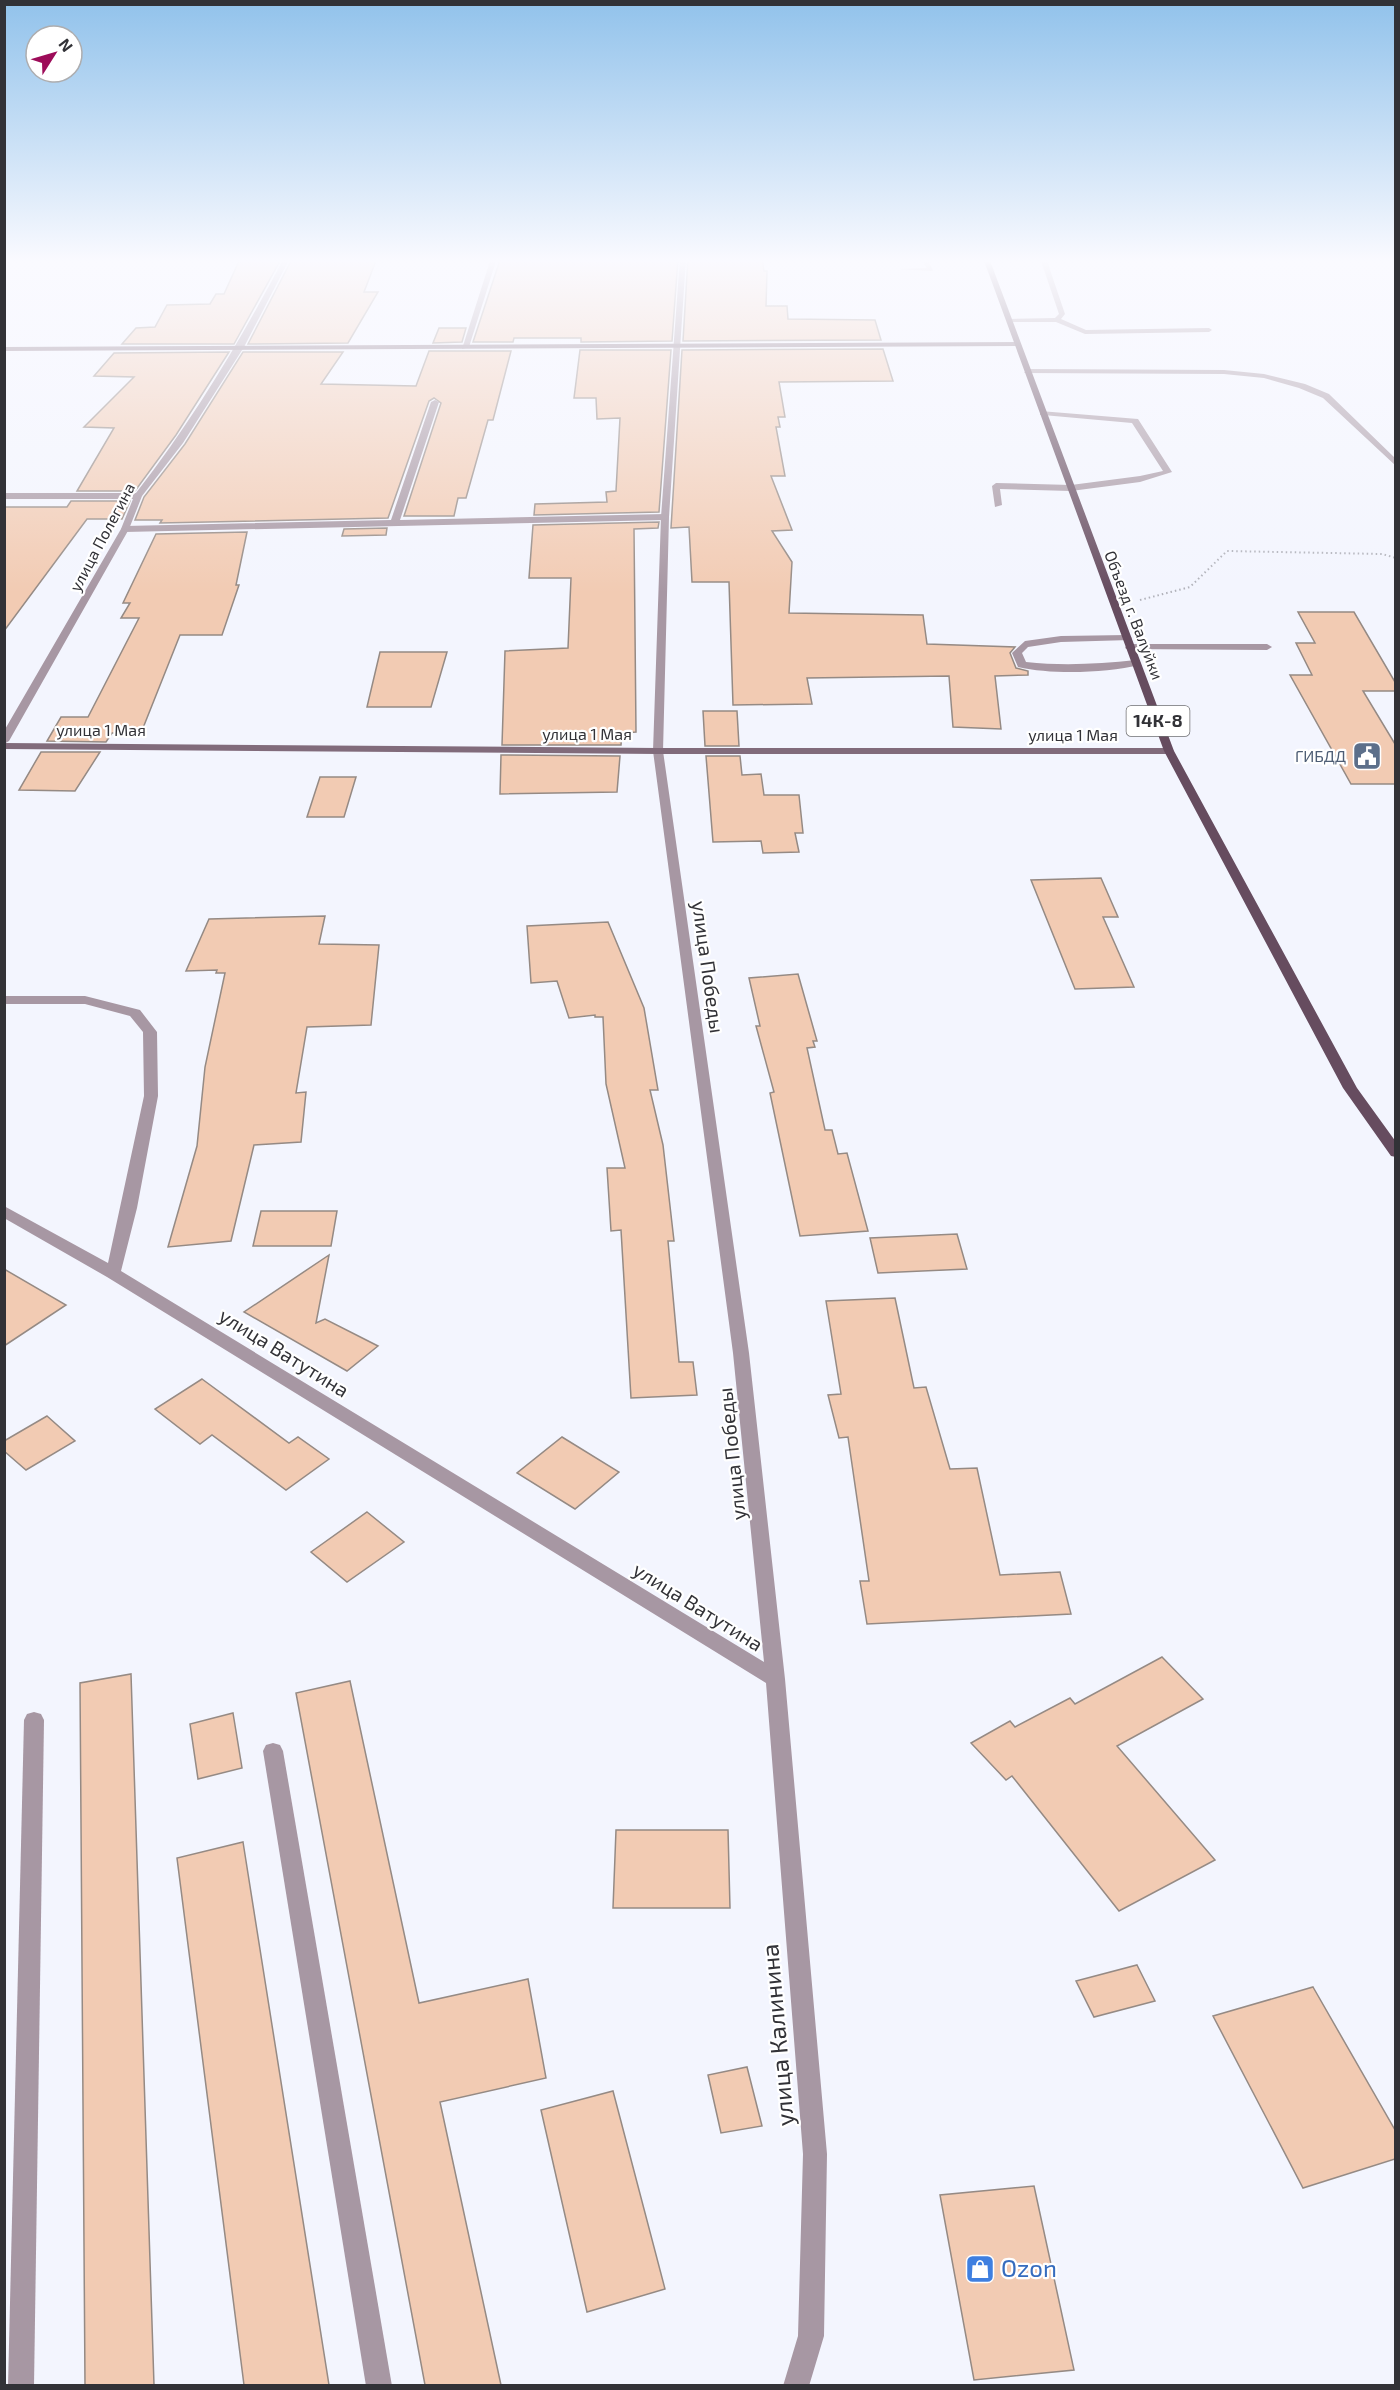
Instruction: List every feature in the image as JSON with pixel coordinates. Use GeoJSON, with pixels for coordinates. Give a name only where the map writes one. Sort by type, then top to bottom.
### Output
{"type":"FeatureCollection","features":[{"type":"Feature","properties":{"kind":"main road","name":"Объезд г. Валуйки"},"geometry":{"type":"LineString","coordinates":[[1027,371],[1169,751],[1350,1088],[1395,1153]]}},
{"type":"Feature","properties":{"kind":"street","name":"улица Полегина"},"geometry":{"type":"LineString","coordinates":[[4,744],[125,529],[138,495],[179,443],[226,370]]}},
{"type":"Feature","properties":{"kind":"street","name":"улица Победы"},"geometry":{"type":"LineString","coordinates":[[674,370],[665,517],[658,751],[741,1353],[775,1679]]}},
{"type":"Feature","properties":{"kind":"street"},"geometry":{"type":"LineString","coordinates":[[1027,371],[1224,372],[1264,375],[1326,396],[1395,464]]}},
{"type":"Feature","properties":{"kind":"street"},"geometry":{"type":"LineString","coordinates":[[395,523],[435,402]]}},
{"type":"Feature","properties":{"kind":"street"},"geometry":{"type":"LineString","coordinates":[[998,505],[996,486],[1071,488],[1140,479],[1168,472],[1136,421],[1043,413]]}},
{"type":"Feature","properties":{"kind":"street"},"geometry":{"type":"LineString","coordinates":[[4,496],[138,495]]}},
{"type":"Feature","properties":{"kind":"street"},"geometry":{"type":"LineString","coordinates":[[125,529],[665,517]]}},
{"type":"Feature","properties":{"kind":"street"},"geometry":{"type":"LineString","coordinates":[[1136,663],[1083,668],[1043,668],[1022,665],[1017,653],[1025,644],[1061,639],[1267,647]]}},
{"type":"Feature","properties":{"kind":"street","name":"улица 1 Мая"},"geometry":{"type":"LineString","coordinates":[[4,744],[658,751],[1169,751]]}},
{"type":"Feature","properties":{"kind":"street"},"geometry":{"type":"LineString","coordinates":[[4,1000],[85,1000],[135,1012],[150,1032],[151,1096],[129,1208],[113,1273]]}},
{"type":"Feature","properties":{"kind":"street","name":"улица Ватутина"},"geometry":{"type":"LineString","coordinates":[[4,1211],[113,1273],[775,1679]]}},
{"type":"Feature","properties":{"kind":"street","name":"улица Калинина"},"geometry":{"type":"LineString","coordinates":[[775,1679],[815,2154],[811,2336],[796,2385]]}},
{"type":"Feature","properties":{"kind":"street"},"geometry":{"type":"LineString","coordinates":[[21,2385],[34,1720]]}},
{"type":"Feature","properties":{"kind":"street"},"geometry":{"type":"LineString","coordinates":[[273,1751],[380,2385]]}},
{"type":"Feature","properties":{"kind":"path"},"geometry":{"type":"LineString","coordinates":[[1115,606],[1190,587],[1227,551],[1382,554],[1395,558]]}},
{"type":"Feature","properties":{"kind":"building"},"geometry":{"type":"Polygon","coordinates":[[[100,370],[218,370],[176,435],[135,491],[77,491],[114,428],[84,427],[134,377],[94,376],[100,370]]]}},
{"type":"Feature","properties":{"kind":"building"},"geometry":{"type":"Polygon","coordinates":[[[232,370],[331,370],[321,384],[416,386],[422,370],[506,370],[493,420],[488,420],[466,498],[458,498],[454,516],[404,516],[441,403],[434,398],[429,401],[388,518],[160,523],[162,520],[135,520],[144,497],[185,444],[232,370]]]}},
{"type":"Feature","properties":{"kind":"building"},"geometry":{"type":"Polygon","coordinates":[[[578,370],[670,370],[659,512],[534,515],[535,504],[607,502],[606,492],[616,491],[620,418],[597,419],[596,398],[574,398],[578,370]]]}},
{"type":"Feature","properties":{"kind":"building"},"geometry":{"type":"Polygon","coordinates":[[[681,370],[889,370],[893,381],[779,382],[785,417],[778,417],[780,427],[776,427],[785,476],[771,476],[792,530],[772,531],[792,562],[789,613],[923,615],[927,644],[1015,647],[1010,653],[1016,668],[1028,671],[1028,675],[995,676],[1001,729],[953,727],[949,676],[807,678],[812,704],[733,705],[729,582],[692,582],[689,527],[671,528],[681,370]]]}},
{"type":"Feature","properties":{"kind":"building"},"geometry":{"type":"Polygon","coordinates":[[[71,501],[130,501],[122,519],[87,519],[4,631],[4,507],[67,507],[71,501]]]}},
{"type":"Feature","properties":{"kind":"building"},"geometry":{"type":"Polygon","coordinates":[[[659,522],[658,528],[634,529],[636,732],[622,733],[621,745],[502,745],[505,651],[568,648],[571,578],[529,578],[533,525],[659,522]]]}},
{"type":"Feature","properties":{"kind":"building"},"geometry":{"type":"Polygon","coordinates":[[[387,528],[386,535],[342,536],[344,529],[387,528]]]}},
{"type":"Feature","properties":{"kind":"building"},"geometry":{"type":"Polygon","coordinates":[[[247,532],[236,585],[239,585],[222,635],[180,635],[141,733],[112,733],[106,742],[47,741],[61,717],[88,717],[139,618],[121,618],[130,603],[123,603],[156,534],[247,532]]]}},
{"type":"Feature","properties":{"kind":"building"},"geometry":{"type":"Polygon","coordinates":[[[1298,612],[1354,612],[1395,682],[1395,691],[1363,691],[1395,744],[1395,784],[1351,784],[1290,675],[1312,675],[1296,643],[1315,643],[1298,612]]]}},
{"type":"Feature","properties":{"kind":"building"},"geometry":{"type":"Polygon","coordinates":[[[380,652],[447,652],[431,707],[367,707],[380,652]]]}},
{"type":"Feature","properties":{"kind":"building"},"geometry":{"type":"Polygon","coordinates":[[[703,711],[737,711],[739,746],[705,746],[703,711]]]}},
{"type":"Feature","properties":{"kind":"building"},"geometry":{"type":"Polygon","coordinates":[[[41,752],[100,752],[75,791],[19,790],[41,752]]]}},
{"type":"Feature","properties":{"kind":"building"},"geometry":{"type":"Polygon","coordinates":[[[501,755],[620,756],[617,792],[500,794],[501,755]]]}},
{"type":"Feature","properties":{"kind":"building"},"geometry":{"type":"Polygon","coordinates":[[[706,756],[740,756],[742,775],[761,774],[764,795],[799,795],[803,833],[795,833],[799,852],[763,853],[761,841],[713,842],[706,756]]]}},
{"type":"Feature","properties":{"kind":"building"},"geometry":{"type":"Polygon","coordinates":[[[320,777],[356,777],[344,817],[307,817],[320,777]]]}},
{"type":"Feature","properties":{"kind":"building"},"geometry":{"type":"Polygon","coordinates":[[[1101,878],[1118,917],[1103,917],[1134,987],[1075,989],[1031,880],[1101,878]]]}},
{"type":"Feature","properties":{"kind":"building"},"geometry":{"type":"Polygon","coordinates":[[[325,916],[319,944],[379,945],[371,1025],[307,1027],[296,1093],[306,1092],[301,1142],[254,1145],[231,1241],[168,1247],[197,1146],[205,1067],[225,973],[216,973],[217,970],[186,971],[209,919],[325,916]]]}},
{"type":"Feature","properties":{"kind":"building"},"geometry":{"type":"Polygon","coordinates":[[[608,922],[644,1008],[658,1090],[650,1090],[663,1145],[674,1241],[668,1241],[679,1362],[693,1362],[697,1395],[631,1398],[621,1230],[611,1231],[607,1168],[625,1168],[606,1084],[603,1017],[595,1017],[595,1015],[569,1018],[557,981],[531,983],[527,926],[608,922]]]}},
{"type":"Feature","properties":{"kind":"building"},"geometry":{"type":"Polygon","coordinates":[[[798,974],[817,1041],[813,1041],[815,1047],[807,1048],[825,1130],[832,1130],[838,1154],[847,1153],[868,1231],[800,1236],[770,1093],[774,1092],[756,1026],[760,1026],[749,978],[798,974]]]}},
{"type":"Feature","properties":{"kind":"building"},"geometry":{"type":"Polygon","coordinates":[[[261,1211],[337,1211],[331,1246],[253,1246],[261,1211]]]}},
{"type":"Feature","properties":{"kind":"building"},"geometry":{"type":"Polygon","coordinates":[[[957,1234],[967,1269],[878,1273],[870,1238],[957,1234]]]}},
{"type":"Feature","properties":{"kind":"building"},"geometry":{"type":"Polygon","coordinates":[[[329,1255],[316,1323],[325,1319],[378,1346],[347,1371],[244,1312],[329,1255]]]}},
{"type":"Feature","properties":{"kind":"building"},"geometry":{"type":"Polygon","coordinates":[[[4,1269],[66,1305],[4,1346],[4,1269]]]}},
{"type":"Feature","properties":{"kind":"building"},"geometry":{"type":"Polygon","coordinates":[[[895,1298],[914,1388],[926,1387],[950,1469],[977,1468],[1000,1575],[1060,1572],[1071,1614],[867,1624],[860,1581],[869,1581],[848,1437],[839,1438],[828,1395],[841,1394],[826,1301],[895,1298]]]}},
{"type":"Feature","properties":{"kind":"building"},"geometry":{"type":"Polygon","coordinates":[[[202,1379],[289,1443],[298,1437],[329,1459],[286,1490],[212,1435],[200,1444],[155,1409],[202,1379]]]}},
{"type":"Feature","properties":{"kind":"building"},"geometry":{"type":"Polygon","coordinates":[[[47,1416],[75,1441],[26,1470],[4,1451],[4,1441],[47,1416]]]}},
{"type":"Feature","properties":{"kind":"building"},"geometry":{"type":"Polygon","coordinates":[[[562,1437],[619,1472],[575,1509],[517,1473],[562,1437]]]}},
{"type":"Feature","properties":{"kind":"building"},"geometry":{"type":"Polygon","coordinates":[[[367,1512],[404,1542],[347,1582],[311,1552],[367,1512]]]}},
{"type":"Feature","properties":{"kind":"building"},"geometry":{"type":"Polygon","coordinates":[[[1162,1657],[1203,1699],[1117,1746],[1215,1860],[1119,1911],[1012,1776],[1006,1780],[971,1743],[1010,1721],[1015,1727],[1070,1698],[1075,1704],[1162,1657]]]}},
{"type":"Feature","properties":{"kind":"building"},"geometry":{"type":"Polygon","coordinates":[[[131,1674],[154,2385],[85,2385],[80,1683],[131,1674]]]}},
{"type":"Feature","properties":{"kind":"building"},"geometry":{"type":"Polygon","coordinates":[[[350,1681],[419,2003],[528,1979],[546,2078],[440,2102],[501,2385],[425,2385],[296,1693],[350,1681]]]}},
{"type":"Feature","properties":{"kind":"building"},"geometry":{"type":"Polygon","coordinates":[[[233,1713],[242,1768],[198,1779],[190,1724],[233,1713]]]}},
{"type":"Feature","properties":{"kind":"building"},"geometry":{"type":"Polygon","coordinates":[[[616,1830],[728,1830],[730,1908],[613,1908],[616,1830]]]}},
{"type":"Feature","properties":{"kind":"building"},"geometry":{"type":"Polygon","coordinates":[[[243,1842],[329,2385],[244,2385],[177,1858],[243,1842]]]}},
{"type":"Feature","properties":{"kind":"building"},"geometry":{"type":"Polygon","coordinates":[[[1137,1965],[1155,2001],[1094,2017],[1076,1981],[1137,1965]]]}},
{"type":"Feature","properties":{"kind":"building"},"geometry":{"type":"Polygon","coordinates":[[[1313,1987],[1395,2130],[1395,2159],[1303,2188],[1213,2016],[1313,1987]]]}},
{"type":"Feature","properties":{"kind":"building"},"geometry":{"type":"Polygon","coordinates":[[[747,2067],[762,2126],[721,2133],[708,2075],[747,2067]]]}},
{"type":"Feature","properties":{"kind":"building"},"geometry":{"type":"Polygon","coordinates":[[[613,2091],[665,2289],[587,2312],[541,2110],[613,2091]]]}},
{"type":"Feature","properties":{"kind":"building"},"geometry":{"type":"Polygon","coordinates":[[[1034,2186],[1074,2370],[974,2380],[940,2195],[1034,2186]]]}},
{"type":"Feature","properties":{"kind":"place","name":"ГИБДД"},"geometry":{"type":"Point","coordinates":[1367,756]}},
{"type":"Feature","properties":{"kind":"place","name":"Ozon"},"geometry":{"type":"Point","coordinates":[980,2269]}}]}
